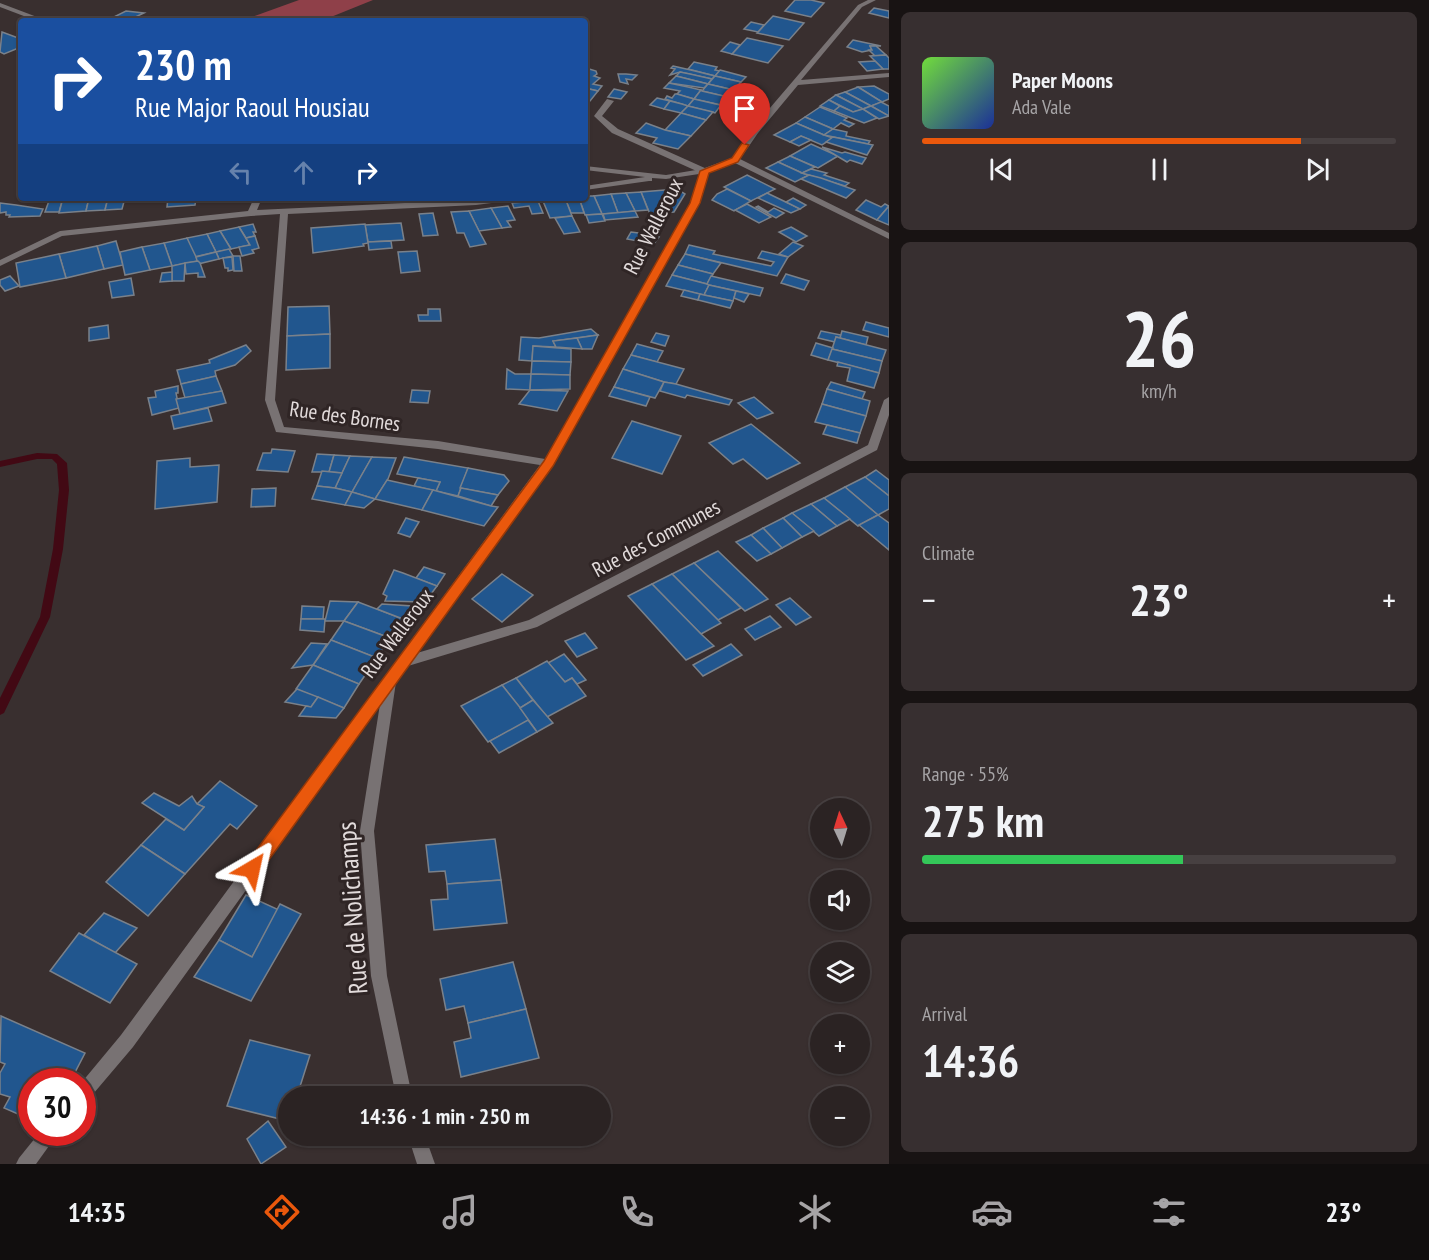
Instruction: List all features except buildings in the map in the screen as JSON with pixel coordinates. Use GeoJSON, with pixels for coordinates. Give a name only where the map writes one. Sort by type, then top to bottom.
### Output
{"type":"FeatureCollection","features":[{"type":"Feature","properties":{"kind":"street"},"geometry":{"type":"LineString","coordinates":[[588,188],[704,171],[735,160],[755,131],[860,6],[873,0]]}},
{"type":"Feature","properties":{"kind":"street"},"geometry":{"type":"LineString","coordinates":[[0,5],[35,18]]}},
{"type":"Feature","properties":{"kind":"street"},"geometry":{"type":"LineString","coordinates":[[795,83],[889,75]]}},
{"type":"Feature","properties":{"kind":"street"},"geometry":{"type":"LineString","coordinates":[[610,101],[598,116],[615,131],[704,171]]}},
{"type":"Feature","properties":{"kind":"street"},"geometry":{"type":"LineString","coordinates":[[735,160],[889,236]]}},
{"type":"Feature","properties":{"kind":"street"},"geometry":{"type":"LineString","coordinates":[[588,168],[666,177]]}},
{"type":"Feature","properties":{"kind":"street","name":"Rue Walleroux"},"geometry":{"type":"LineString","coordinates":[[96,1078],[127,1041],[390,678],[459,589],[548,463],[695,203],[704,171]]}},
{"type":"Feature","properties":{"kind":"street"},"geometry":{"type":"LineString","coordinates":[[251,213],[257,201]]}},
{"type":"Feature","properties":{"kind":"street"},"geometry":{"type":"LineString","coordinates":[[0,263],[60,234],[251,213],[484,201]]}},
{"type":"Feature","properties":{"kind":"street","name":"Rue des Bornes"},"geometry":{"type":"LineString","coordinates":[[284,212],[270,400],[280,430],[438,445],[548,463]]}},
{"type":"Feature","properties":{"kind":"street","name":"Rue des Communes"},"geometry":{"type":"LineString","coordinates":[[403,662],[533,624],[873,447],[889,400]]}},
{"type":"Feature","properties":{"kind":"street","name":"Rue de Nolichamps"},"geometry":{"type":"LineString","coordinates":[[390,678],[367,831],[380,976],[402,1086]]}},
{"type":"Feature","properties":{"kind":"street"},"geometry":{"type":"LineString","coordinates":[[25,1164],[40,1146]]}},
{"type":"Feature","properties":{"kind":"street"},"geometry":{"type":"LineString","coordinates":[[420,1146],[426,1164]]}},
{"type":"Feature","properties":{"kind":"shaded area"},"geometry":{"type":"Polygon","coordinates":[[[299,0],[373,0],[328,18],[249,18],[299,0]]]}},
{"type":"Feature","properties":{"kind":"waterway"},"geometry":{"type":"LineString","coordinates":[[0,464],[37,456],[54,456],[62,463],[64,490],[58,549],[45,617],[0,710]]}},
{"type":"Feature","properties":{"kind":"route"},"geometry":{"type":"LineString","coordinates":[[252,869],[459,589],[548,463],[695,203],[704,171],[735,160],[745,145]]}}]}
